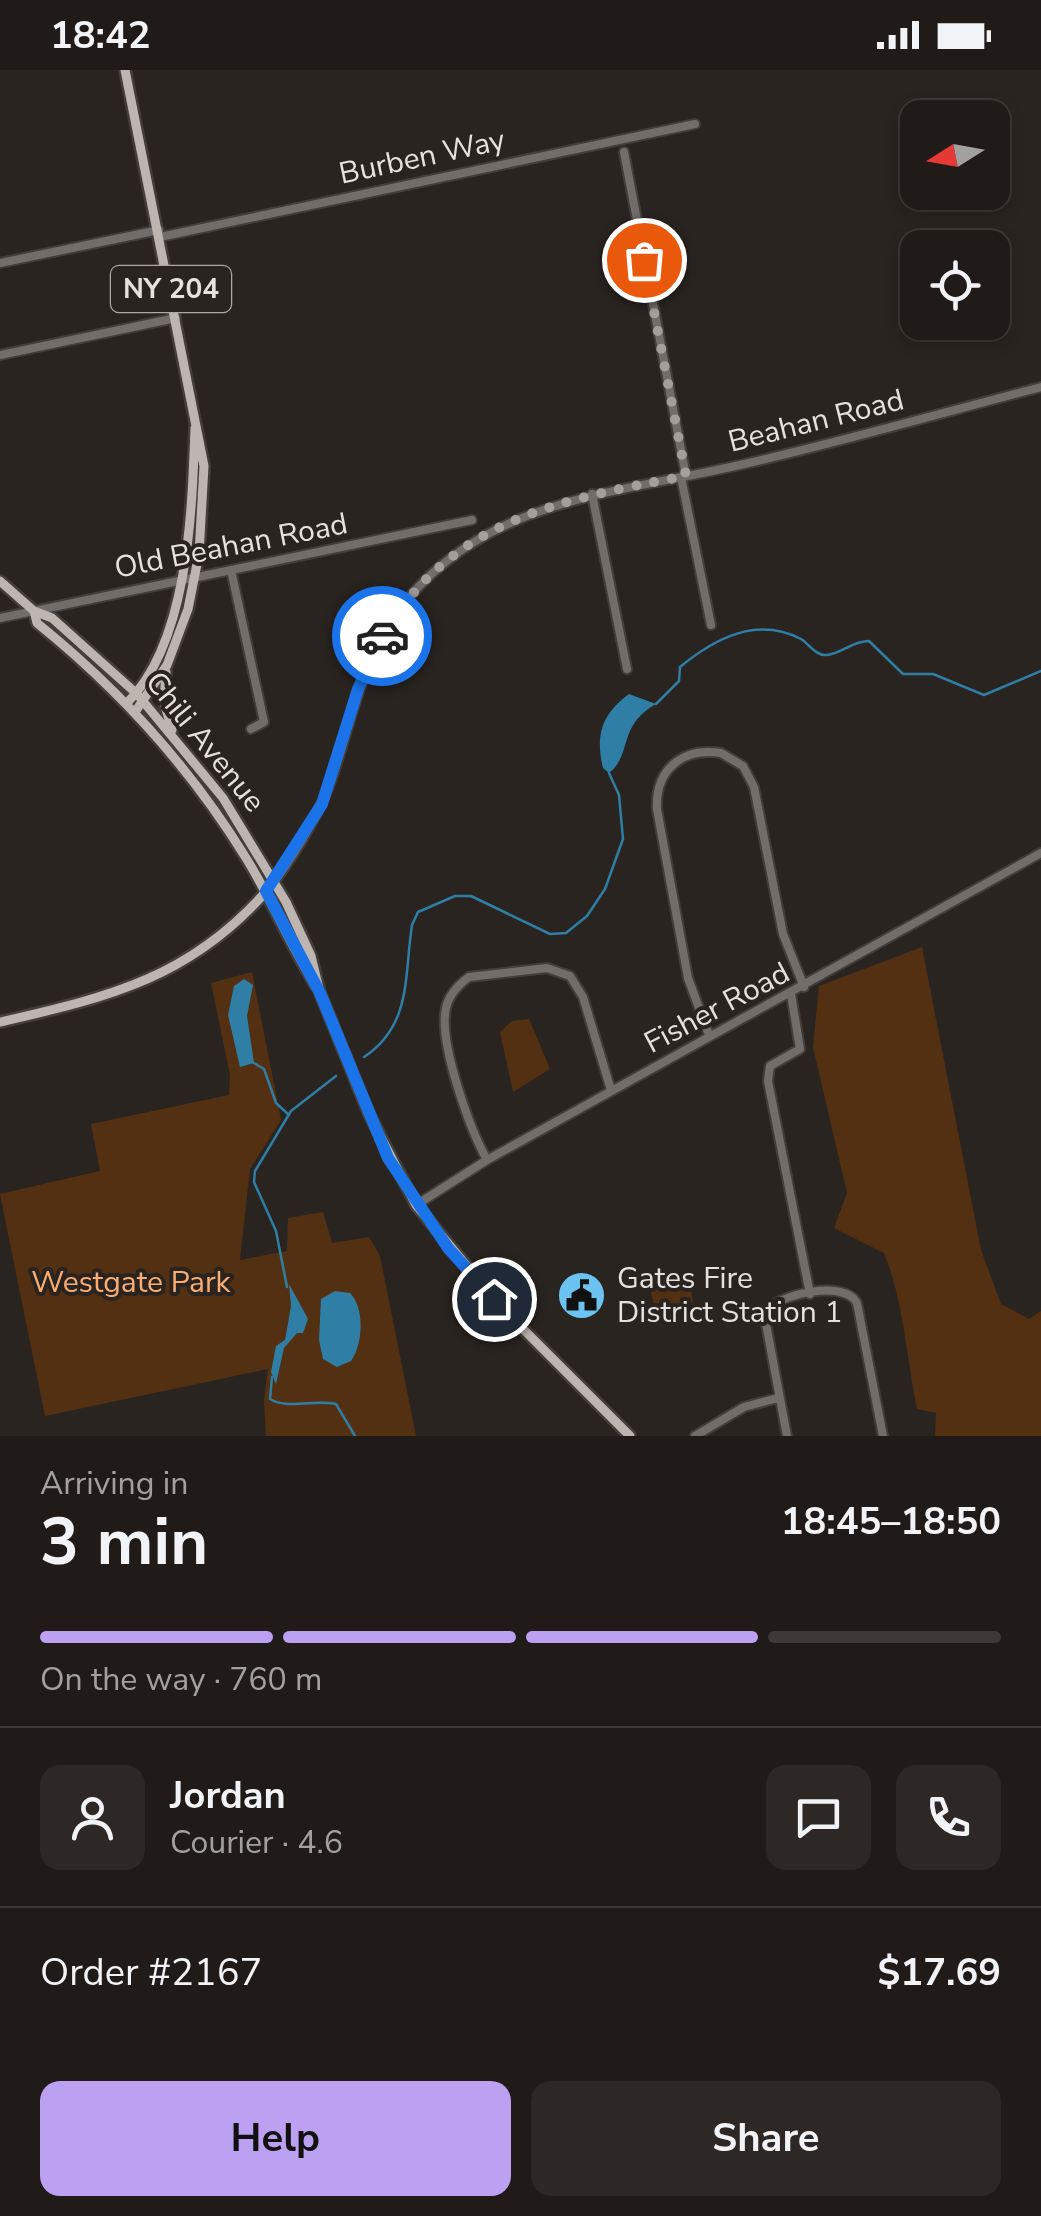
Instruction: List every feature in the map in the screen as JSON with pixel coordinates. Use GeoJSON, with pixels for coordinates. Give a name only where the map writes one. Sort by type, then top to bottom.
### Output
{"type":"FeatureCollection","features":[{"type":"Feature","properties":{"kind":"main road","name":"NY 204"},"geometry":{"type":"LineString","coordinates":[[125,70],[196,415],[204,472],[196,575],[167,665],[164,702],[174,738]]}},
{"type":"Feature","properties":{"kind":"main road","name":"NY 204"},"geometry":{"type":"LineString","coordinates":[[141,697],[181,578],[192,516],[196,415]]}},
{"type":"Feature","properties":{"kind":"main road","name":"Chili Avenue"},"geometry":{"type":"LineString","coordinates":[[0,581],[34,611],[52,618],[141,697],[223,798],[274,881],[311,956],[320,993]]}},
{"type":"Feature","properties":{"kind":"main road","name":"Chili Avenue"},"geometry":{"type":"LineString","coordinates":[[34,611],[38,623],[131,708],[200,787],[266,891],[320,993],[388,1158],[416,1205],[494,1299],[630,1436]]}},
{"type":"Feature","properties":{"kind":"main road"},"geometry":{"type":"LineString","coordinates":[[131,708],[167,665]]}},
{"type":"Feature","properties":{"kind":"main road"},"geometry":{"type":"LineString","coordinates":[[0,1022],[105,996],[162,974],[210,946],[274,881]]}},
{"type":"Feature","properties":{"kind":"street","name":"Burben Way"},"geometry":{"type":"LineString","coordinates":[[0,263],[694,124]]}},
{"type":"Feature","properties":{"kind":"street"},"geometry":{"type":"LineString","coordinates":[[624,152],[711,625]]}},
{"type":"Feature","properties":{"kind":"street"},"geometry":{"type":"LineString","coordinates":[[0,355],[176,318]]}},
{"type":"Feature","properties":{"kind":"street","name":"Beahan Road"},"geometry":{"type":"LineString","coordinates":[[274,881],[322,804],[374,650],[412,594],[440,566],[487,532],[525,513],[592,494],[683,477],[1041,387]]}},
{"type":"Feature","properties":{"kind":"street"},"geometry":{"type":"LineString","coordinates":[[592,494],[627,668]]}},
{"type":"Feature","properties":{"kind":"street","name":"Old Beahan Road"},"geometry":{"type":"LineString","coordinates":[[0,618],[472,520]]}},
{"type":"Feature","properties":{"kind":"street"},"geometry":{"type":"LineString","coordinates":[[232,570],[264,722],[251,729]]}},
{"type":"Feature","properties":{"kind":"street"},"geometry":{"type":"LineString","coordinates":[[710,1035],[688,978],[657,809],[659,784],[666,771],[692,753],[721,752],[750,776],[783,934],[804,987]]}},
{"type":"Feature","properties":{"kind":"street","name":"Fisher Road"},"geometry":{"type":"LineString","coordinates":[[416,1205],[611,1090],[1041,853]]}},
{"type":"Feature","properties":{"kind":"street"},"geometry":{"type":"LineString","coordinates":[[487,1160],[468,1126],[445,1022],[450,998],[469,977],[547,968],[570,976],[583,997],[611,1090]]}},
{"type":"Feature","properties":{"kind":"street"},"geometry":{"type":"LineString","coordinates":[[790,994],[800,1049],[770,1066],[768,1080],[810,1294]]}},
{"type":"Feature","properties":{"kind":"street"},"geometry":{"type":"LineString","coordinates":[[786,1436],[764,1313],[772,1304],[840,1288],[854,1297],[883,1436]]}},
{"type":"Feature","properties":{"kind":"street"},"geometry":{"type":"LineString","coordinates":[[694,1436],[744,1407],[778,1398]]}},
{"type":"Feature","properties":{"kind":"green space"},"geometry":{"type":"Polygon","coordinates":[[[922,947],[981,1250],[1001,1304],[1029,1319],[1041,1311],[1041,1436],[935,1436],[936,1413],[917,1409],[900,1310],[884,1253],[834,1228],[847,1193],[813,1047],[819,986],[922,947]]]}},
{"type":"Feature","properties":{"kind":"green space","name":"Westgate Park"},"geometry":{"type":"Polygon","coordinates":[[[252,972],[281,1120],[250,1169],[240,1260],[287,1251],[288,1218],[323,1212],[332,1243],[369,1237],[380,1256],[416,1436],[266,1436],[264,1399],[268,1369],[45,1416],[0,1194],[100,1171],[91,1124],[229,1095],[230,1075],[211,983],[252,972]]]}},
{"type":"Feature","properties":{"kind":"green space"},"geometry":{"type":"Polygon","coordinates":[[[529,1019],[550,1069],[513,1092],[500,1032],[512,1021],[529,1019]]]}},
{"type":"Feature","properties":{"kind":"green space"},"geometry":{"type":"Polygon","coordinates":[[[689,1279],[693,1302],[655,1309],[650,1288],[689,1279]]]}},
{"type":"Feature","properties":{"kind":"water"},"geometry":{"type":"Polygon","coordinates":[[[629,694],[656,704],[636,721],[621,757],[609,773],[603,768],[601,756],[603,726],[612,709],[629,694]]]}},
{"type":"Feature","properties":{"kind":"water"},"geometry":{"type":"Polygon","coordinates":[[[244,979],[253,985],[247,1016],[254,1063],[240,1067],[228,1015],[234,986],[244,979]]]}},
{"type":"Feature","properties":{"kind":"water"},"geometry":{"type":"Polygon","coordinates":[[[289,1284],[308,1319],[303,1333],[297,1333],[284,1348],[276,1384],[271,1372],[276,1346],[285,1340],[291,1306],[289,1284]]]}},
{"type":"Feature","properties":{"kind":"water"},"geometry":{"type":"Polygon","coordinates":[[[335,1291],[350,1293],[361,1326],[351,1361],[337,1367],[323,1359],[319,1340],[321,1299],[335,1291]]]}},
{"type":"Feature","properties":{"kind":"waterway"},"geometry":{"type":"LineString","coordinates":[[656,704],[679,681],[680,667],[721,640],[752,630],[784,632],[822,655],[869,641],[903,674],[933,674],[984,695],[1041,671]]}},
{"type":"Feature","properties":{"kind":"waterway"},"geometry":{"type":"LineString","coordinates":[[364,1057],[380,1044],[398,1015],[412,925],[418,912],[455,896],[471,896],[550,934],[566,933],[587,916],[605,889],[623,839],[619,795],[609,773]]}},
{"type":"Feature","properties":{"kind":"waterway"},"geometry":{"type":"LineString","coordinates":[[254,1063],[264,1069],[276,1103],[289,1115]]}},
{"type":"Feature","properties":{"kind":"waterway"},"geometry":{"type":"LineString","coordinates":[[287,1287],[276,1231],[254,1182],[255,1171],[291,1111],[336,1076]]}},
{"type":"Feature","properties":{"kind":"waterway"},"geometry":{"type":"LineString","coordinates":[[272,1377],[270,1399],[285,1404],[336,1404],[355,1436]]}},
{"type":"Feature","properties":{"kind":"way so far"},"geometry":{"type":"LineString","coordinates":[[382,636],[423,581],[487,532],[549,506],[686,476],[644,260]]}},
{"type":"Feature","properties":{"kind":"place","name":"Gates Fire District Station 1"},"geometry":{"type":"Point","coordinates":[582,1295]}},
{"type":"Feature","properties":{"kind":"route"},"geometry":{"type":"LineString","coordinates":[[382,636],[358,689],[322,804],[290,860],[266,891],[299,960],[320,993],[388,1158],[448,1248],[494,1299]]}}]}
